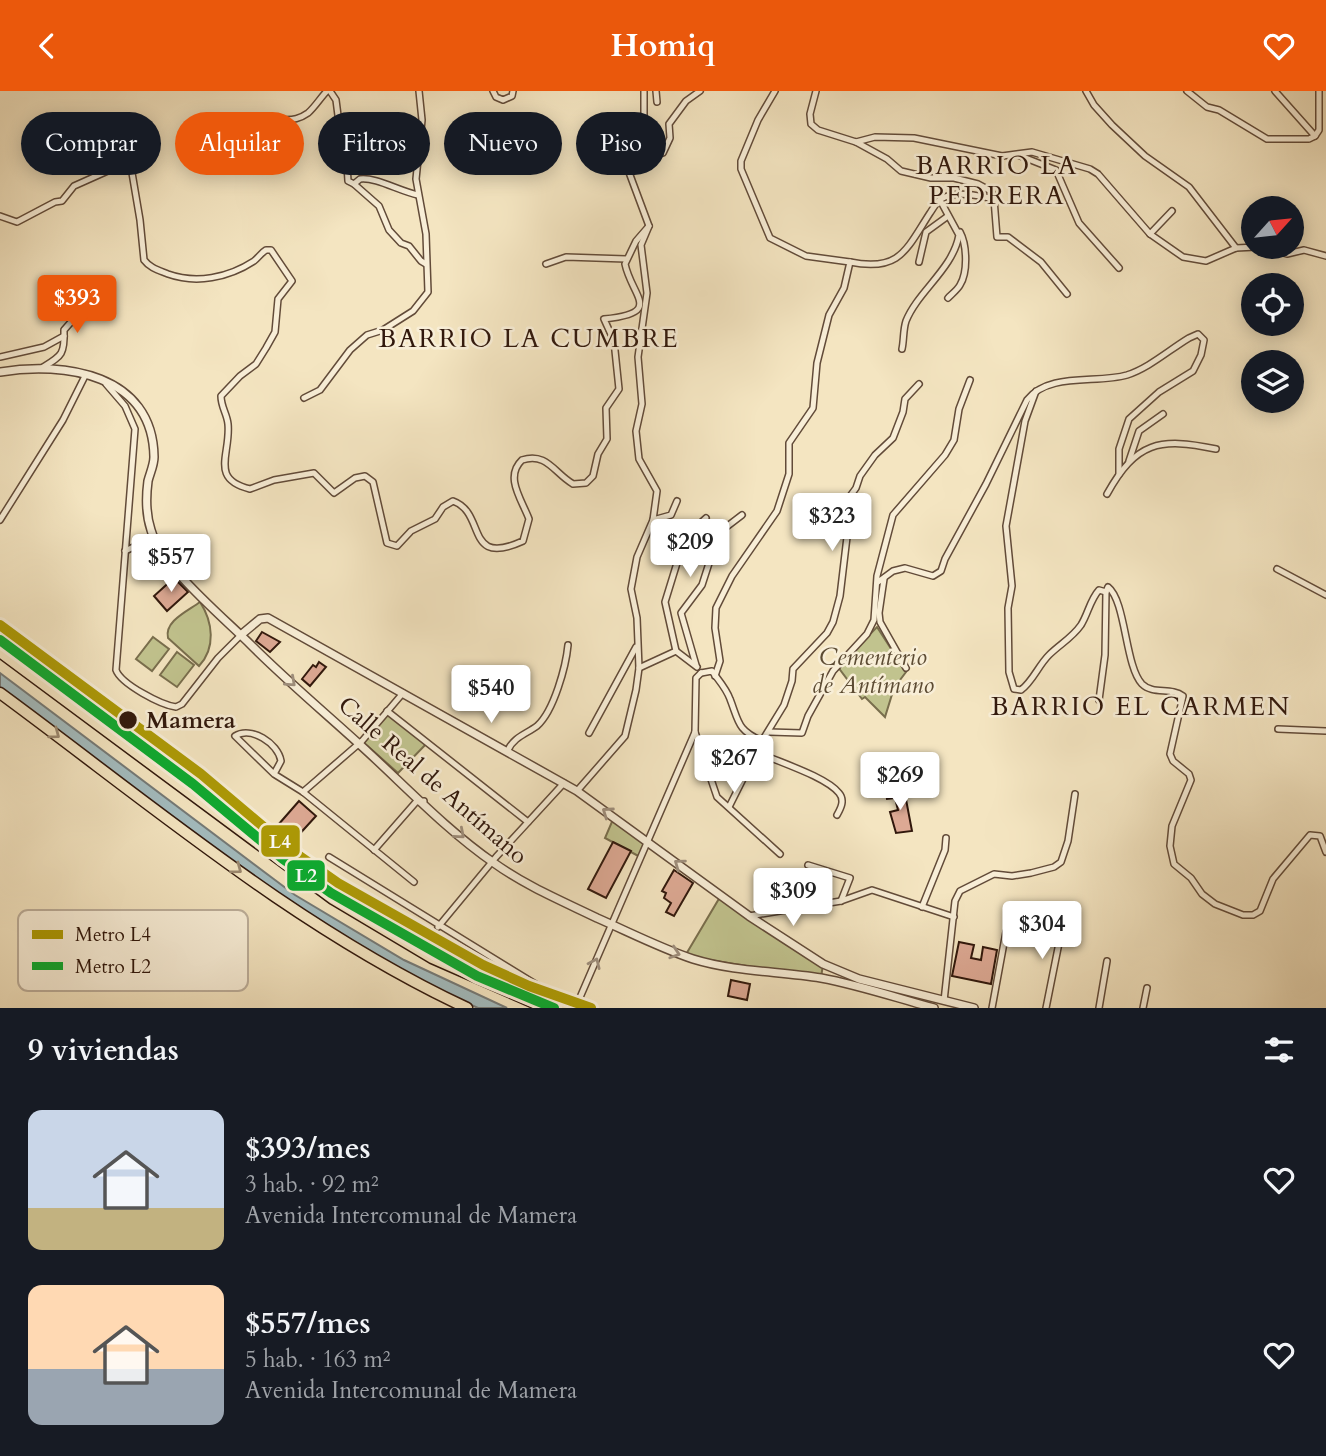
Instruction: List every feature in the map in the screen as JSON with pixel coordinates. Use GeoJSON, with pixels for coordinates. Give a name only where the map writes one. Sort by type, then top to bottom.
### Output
{"type":"FeatureCollection","features":[{"type":"Feature","properties":{"kind":"highway"},"geometry":{"type":"LineString","coordinates":[[0,652],[333,899],[432,958],[546,1008]]}},
{"type":"Feature","properties":{"kind":"highway"},"geometry":{"type":"LineString","coordinates":[[0,693],[322,929],[382,965],[467,1008]]}},
{"type":"Feature","properties":{"kind":"street"},"geometry":{"type":"LineString","coordinates":[[304,114],[329,91],[336,100],[340,131],[346,148],[346,176],[379,207],[389,230],[401,243],[410,246],[426,264]]}},
{"type":"Feature","properties":{"kind":"street"},"geometry":{"type":"LineString","coordinates":[[304,398],[320,390],[350,350],[367,335],[383,330],[413,311],[428,292],[426,234],[418,195],[417,151],[422,120],[419,91]]}},
{"type":"Feature","properties":{"kind":"street"},"geometry":{"type":"LineString","coordinates":[[493,91],[496,97],[503,100],[512,96],[513,91]]}},
{"type":"Feature","properties":{"kind":"street"},"geometry":{"type":"LineString","coordinates":[[644,91],[644,112]]}},
{"type":"Feature","properties":{"kind":"street"},"geometry":{"type":"LineString","coordinates":[[656,91],[657,102]]}},
{"type":"Feature","properties":{"kind":"street"},"geometry":{"type":"LineString","coordinates":[[666,147],[670,138],[669,124],[686,101],[700,91]]}},
{"type":"Feature","properties":{"kind":"street"},"geometry":{"type":"LineString","coordinates":[[775,91],[758,120],[741,161],[741,169],[771,238],[806,256],[876,266],[891,263],[902,255],[940,199],[955,195],[994,199]]}},
{"type":"Feature","properties":{"kind":"street"},"geometry":{"type":"LineString","coordinates":[[816,91],[810,114],[811,124],[818,130],[856,142],[887,159],[901,171],[978,184],[991,191],[997,237],[1008,237],[1041,262],[1067,294]]}},
{"type":"Feature","properties":{"kind":"street"},"geometry":{"type":"LineString","coordinates":[[1086,91],[1094,105],[1112,125],[1145,156],[1189,187],[1236,248]]}},
{"type":"Feature","properties":{"kind":"street"},"geometry":{"type":"LineString","coordinates":[[1186,91],[1207,107],[1219,110],[1268,139],[1309,139],[1315,136],[1319,130],[1319,91]]}},
{"type":"Feature","properties":{"kind":"street"},"geometry":{"type":"LineString","coordinates":[[1275,91],[1315,136]]}},
{"type":"Feature","properties":{"kind":"street"},"geometry":{"type":"LineString","coordinates":[[856,142],[875,137],[914,138],[1002,156],[1032,152],[1090,169],[1098,174],[1150,234],[1171,250],[1196,261],[1206,261],[1241,248]]}},
{"type":"Feature","properties":{"kind":"street"},"geometry":{"type":"LineString","coordinates":[[1015,154],[1056,170],[1079,223],[1119,268]]}},
{"type":"Feature","properties":{"kind":"street"},"geometry":{"type":"LineString","coordinates":[[0,216],[17,222],[54,202],[62,201],[75,186],[130,162],[144,260],[154,269],[173,276],[209,279],[227,274],[256,260],[266,250],[271,250],[292,281],[278,299],[275,332],[266,348],[256,364],[221,396],[228,432],[224,472],[230,482],[250,489],[274,480],[314,473],[334,493],[355,478],[370,478],[385,536],[392,545],[401,543],[411,531],[428,525],[446,503],[453,501],[464,506],[469,513],[478,539],[483,544],[497,548],[523,541],[529,519],[513,471],[522,460],[538,457],[548,461],[573,484],[586,482],[593,476],[598,454],[607,439],[606,408],[619,389],[614,341],[604,319],[634,313],[639,307],[640,298],[625,268],[626,259],[649,226]]}},
{"type":"Feature","properties":{"kind":"street"},"geometry":{"type":"LineString","coordinates":[[578,791],[625,736],[631,721],[639,668],[637,618],[631,589],[637,557],[653,520],[657,491],[639,459],[636,431],[642,404],[638,357],[647,293],[641,245],[649,226],[631,175]]}},
{"type":"Feature","properties":{"kind":"street"},"geometry":{"type":"LineString","coordinates":[[354,184],[360,179],[375,179],[388,187],[418,195]]}},
{"type":"Feature","properties":{"kind":"street"},"geometry":{"type":"LineString","coordinates":[[940,199],[948,216],[963,236],[964,268],[961,284],[948,298]]}},
{"type":"Feature","properties":{"kind":"street"},"geometry":{"type":"LineString","coordinates":[[1150,234],[1172,211]]}},
{"type":"Feature","properties":{"kind":"street"},"geometry":{"type":"LineString","coordinates":[[919,262],[926,232],[948,216]]}},
{"type":"Feature","properties":{"kind":"street"},"geometry":{"type":"LineString","coordinates":[[902,349],[907,319],[953,255],[959,236],[956,228]]}},
{"type":"Feature","properties":{"kind":"street"},"geometry":{"type":"LineString","coordinates":[[1304,250],[1326,256]]}},
{"type":"Feature","properties":{"kind":"street"},"geometry":{"type":"LineString","coordinates":[[546,264],[566,257],[626,259]]}},
{"type":"Feature","properties":{"kind":"street"},"geometry":{"type":"LineString","coordinates":[[715,676],[720,661],[715,628],[716,608],[732,576],[778,511],[789,474],[789,443],[813,408],[817,363],[829,315],[844,288],[850,263]]}},
{"type":"Feature","properties":{"kind":"street"},"geometry":{"type":"LineString","coordinates":[[40,369],[61,356],[64,350],[64,330],[86,305],[100,280]]}},
{"type":"Feature","properties":{"kind":"street"},"geometry":{"type":"LineString","coordinates":[[769,732],[802,733],[808,716],[833,671],[870,629],[881,581],[893,571],[905,568],[933,576],[941,571],[1027,400],[1036,391],[1059,384],[1129,374],[1198,334],[1204,340],[1201,355],[1193,371],[1160,392],[1129,419],[1119,449],[1119,474]]}},
{"type":"Feature","properties":{"kind":"street"},"geometry":{"type":"LineString","coordinates":[[0,357],[44,348],[64,336]]}},
{"type":"Feature","properties":{"kind":"street"},"geometry":{"type":"LineString","coordinates":[[0,365],[11,370]]}},
{"type":"Feature","properties":{"kind":"street"},"geometry":{"type":"LineString","coordinates":[[0,372],[40,369],[90,375],[111,382],[121,389],[146,420],[154,460],[148,481],[147,503],[150,530],[157,543],[124,551]]}},
{"type":"Feature","properties":{"kind":"street"},"geometry":{"type":"LineString","coordinates":[[0,520],[90,375]]}},
{"type":"Feature","properties":{"kind":"street"},"geometry":{"type":"LineString","coordinates":[[90,375],[108,385],[125,406],[135,429],[116,670],[123,681],[171,706],[182,704],[218,658],[260,619],[268,618],[578,791],[749,916],[823,964],[859,979],[971,1008]]}},
{"type":"Feature","properties":{"kind":"street"},"geometry":{"type":"LineString","coordinates":[[906,668],[880,622],[883,547],[892,515],[950,448],[959,409],[970,380]]}},
{"type":"Feature","properties":{"kind":"street"},"geometry":{"type":"LineString","coordinates":[[729,807],[789,693],[793,669],[827,633],[833,622],[847,537],[843,511],[845,503],[875,455],[893,438],[905,400],[919,384]]}},
{"type":"Feature","properties":{"kind":"street"},"geometry":{"type":"LineString","coordinates":[[1036,391],[1025,421],[1006,526],[1012,586],[1008,608],[1009,672],[1014,689],[1021,690],[1027,686],[1048,656],[1072,638],[1099,590],[1106,592]]}},
{"type":"Feature","properties":{"kind":"street"},"geometry":{"type":"LineString","coordinates":[[1127,468],[1139,431],[1163,414]]}},
{"type":"Feature","properties":{"kind":"street"},"geometry":{"type":"LineString","coordinates":[[1107,494],[1119,474],[1127,468],[1138,452],[1162,444],[1194,443],[1216,449]]}},
{"type":"Feature","properties":{"kind":"street"},"geometry":{"type":"LineString","coordinates":[[653,520],[671,516],[677,501]]}},
{"type":"Feature","properties":{"kind":"street"},"geometry":{"type":"LineString","coordinates":[[696,666],[681,613],[702,585],[711,557],[707,549],[708,541],[741,515]]}},
{"type":"Feature","properties":{"kind":"street"},"geometry":{"type":"LineString","coordinates":[[701,673],[696,666],[676,652],[665,602],[685,537],[706,518]]}},
{"type":"Feature","properties":{"kind":"street","name":"Calle Real de Antímano"},"geometry":{"type":"LineString","coordinates":[[157,543],[169,563],[360,743],[492,862],[531,887],[664,949],[696,960],[756,972],[821,978],[934,1008]]}},
{"type":"Feature","properties":{"kind":"street"},"geometry":{"type":"LineString","coordinates":[[1277,569],[1326,595]]}},
{"type":"Feature","properties":{"kind":"street"},"geometry":{"type":"LineString","coordinates":[[1100,700],[1108,587],[1115,593],[1120,621],[1139,679],[1147,688],[1174,691],[1183,696],[1170,754],[1173,761],[1189,774],[1191,780],[1175,816],[1170,835],[1177,869],[1191,878],[1202,894],[1215,904],[1243,915],[1253,915],[1260,911],[1273,879],[1310,835],[1320,836],[1326,852]]}},
{"type":"Feature","properties":{"kind":"street"},"geometry":{"type":"LineString","coordinates":[[589,733],[638,642]]}},
{"type":"Feature","properties":{"kind":"street"},"geometry":{"type":"LineString","coordinates":[[508,750],[514,741],[541,721],[565,671],[568,645]]}},
{"type":"Feature","properties":{"kind":"street"},"geometry":{"type":"LineString","coordinates":[[639,668],[676,652]]}},
{"type":"Feature","properties":{"kind":"street"},"geometry":{"type":"LineString","coordinates":[[762,741],[741,729],[736,722],[729,697],[712,671],[701,673],[696,678],[695,731],[717,797],[780,854]]}},
{"type":"Feature","properties":{"kind":"street"},"geometry":{"type":"LineString","coordinates":[[303,792],[360,743],[403,693]]}},
{"type":"Feature","properties":{"kind":"street"},"geometry":{"type":"LineString","coordinates":[[387,711],[528,822]]}},
{"type":"Feature","properties":{"kind":"street"},"geometry":{"type":"LineString","coordinates":[[1278,729],[1326,731]]}},
{"type":"Feature","properties":{"kind":"street"},"geometry":{"type":"LineString","coordinates":[[274,774],[281,761],[280,754],[254,732],[243,731],[234,736],[274,774],[303,792],[414,882]]}},
{"type":"Feature","properties":{"kind":"street"},"geometry":{"type":"LineString","coordinates":[[329,857],[545,991],[578,1002],[695,731]]}},
{"type":"Feature","properties":{"kind":"street"},"geometry":{"type":"LineString","coordinates":[[757,753],[823,782],[839,793],[842,802],[837,815]]}},
{"type":"Feature","properties":{"kind":"street"},"geometry":{"type":"LineString","coordinates":[[439,927],[492,862],[564,783]]}},
{"type":"Feature","properties":{"kind":"street"},"geometry":{"type":"LineString","coordinates":[[944,1001],[955,901],[960,891],[994,874],[1012,876],[1031,873],[1054,867],[1061,862],[1068,841],[1075,794]]}},
{"type":"Feature","properties":{"kind":"street"},"geometry":{"type":"LineString","coordinates":[[374,850],[422,800]]}},
{"type":"Feature","properties":{"kind":"street"},"geometry":{"type":"LineString","coordinates":[[922,907],[945,850],[946,838]]}},
{"type":"Feature","properties":{"kind":"street"},"geometry":{"type":"LineString","coordinates":[[808,865],[850,878],[841,901]]}},
{"type":"Feature","properties":{"kind":"street"},"geometry":{"type":"LineString","coordinates":[[749,916],[841,901],[872,890],[954,918]]}},
{"type":"Feature","properties":{"kind":"street"},"geometry":{"type":"LineString","coordinates":[[1046,1008],[1064,918]]}},
{"type":"Feature","properties":{"kind":"street"},"geometry":{"type":"LineString","coordinates":[[992,1008],[1006,932]]}},
{"type":"Feature","properties":{"kind":"street"},"geometry":{"type":"LineString","coordinates":[[1099,1008],[1107,961]]}},
{"type":"Feature","properties":{"kind":"street"},"geometry":{"type":"LineString","coordinates":[[821,978],[823,964]]}},
{"type":"Feature","properties":{"kind":"street"},"geometry":{"type":"LineString","coordinates":[[857,988],[855,983],[859,979]]}},
{"type":"Feature","properties":{"kind":"street"},"geometry":{"type":"LineString","coordinates":[[1143,1008],[1147,988]]}},
{"type":"Feature","properties":{"kind":"green space"},"geometry":{"type":"Polygon","coordinates":[[[200,602],[208,618],[211,635],[208,651],[199,666],[168,638],[168,632],[178,617],[200,602]]]}},
{"type":"Feature","properties":{"kind":"green space","name":"Cementerio de Antímano"},"geometry":{"type":"Polygon","coordinates":[[[877,627],[906,672],[894,688],[885,717],[865,697],[862,699],[838,667],[877,627]]]}},
{"type":"Feature","properties":{"kind":"green space"},"geometry":{"type":"Polygon","coordinates":[[[153,637],[169,649],[152,671],[136,659],[153,637]]]}},
{"type":"Feature","properties":{"kind":"green space"},"geometry":{"type":"Polygon","coordinates":[[[177,652],[194,665],[177,687],[160,675],[177,652]]]}},
{"type":"Feature","properties":{"kind":"green space"},"geometry":{"type":"Polygon","coordinates":[[[387,711],[428,742],[398,773],[362,741],[387,711]]]}},
{"type":"Feature","properties":{"kind":"green space"},"geometry":{"type":"Polygon","coordinates":[[[614,817],[649,842],[642,858],[605,838],[614,817]]]}},
{"type":"Feature","properties":{"kind":"green space"},"geometry":{"type":"Polygon","coordinates":[[[720,897],[823,964],[821,978],[685,956],[720,897]]]}},
{"type":"Feature","properties":{"kind":"water"},"geometry":{"type":"Polygon","coordinates":[[[0,673],[295,895],[404,960],[507,1008],[478,1008],[426,985],[288,905],[0,688],[0,673]]]}},
{"type":"Feature","properties":{"kind":"building"},"geometry":{"type":"Polygon","coordinates":[[[174,578],[188,592],[167,611],[154,596],[174,578]]]}},
{"type":"Feature","properties":{"kind":"building"},"geometry":{"type":"Polygon","coordinates":[[[262,632],[280,642],[270,652],[256,641],[262,632]]]}},
{"type":"Feature","properties":{"kind":"building"},"geometry":{"type":"Polygon","coordinates":[[[319,662],[326,667],[310,686],[302,679],[313,665],[316,667],[319,662]]]}},
{"type":"Feature","properties":{"kind":"building"},"geometry":{"type":"Polygon","coordinates":[[[904,789],[912,831],[896,833],[890,812],[898,810],[895,798],[887,799],[886,792],[904,789]]]}},
{"type":"Feature","properties":{"kind":"building"},"geometry":{"type":"Polygon","coordinates":[[[299,801],[316,816],[295,839],[278,825],[299,801]]]}},
{"type":"Feature","properties":{"kind":"building"},"geometry":{"type":"Polygon","coordinates":[[[613,842],[631,851],[606,898],[588,889],[613,842]]]}},
{"type":"Feature","properties":{"kind":"building"},"geometry":{"type":"Polygon","coordinates":[[[674,870],[693,883],[674,916],[666,912],[671,903],[664,898],[666,893],[662,891],[674,870]]]}},
{"type":"Feature","properties":{"kind":"building"},"geometry":{"type":"Polygon","coordinates":[[[959,942],[974,945],[971,958],[981,960],[983,947],[997,950],[991,984],[952,976],[959,942]]]}},
{"type":"Feature","properties":{"kind":"building"},"geometry":{"type":"Polygon","coordinates":[[[731,980],[750,984],[747,1000],[728,996],[731,980]]]}},
{"type":"Feature","properties":{"kind":"metro line","name":"L4"},"geometry":{"type":"LineString","coordinates":[[0,625],[201,774],[291,850],[338,883],[483,965],[529,986],[591,1008]]}},
{"type":"Feature","properties":{"kind":"metro line","name":"L2"},"geometry":{"type":"LineString","coordinates":[[0,640],[193,784],[283,859],[331,893],[477,976],[554,1008]]}},
{"type":"Feature","properties":{"kind":"place","name":"Mamera"},"geometry":{"type":"Point","coordinates":[128,720]}},
{"type":"Feature","properties":{"kind":"district","name":"BARRIO LA PEDRERA"},"geometry":{"type":"Point","coordinates":[997,180]}},
{"type":"Feature","properties":{"kind":"district","name":"BARRIO LA CUMBRE"},"geometry":{"type":"Point","coordinates":[529,338]}},
{"type":"Feature","properties":{"kind":"district","name":"BARRIO EL CARMEN"},"geometry":{"type":"Point","coordinates":[1141,706]}}]}
